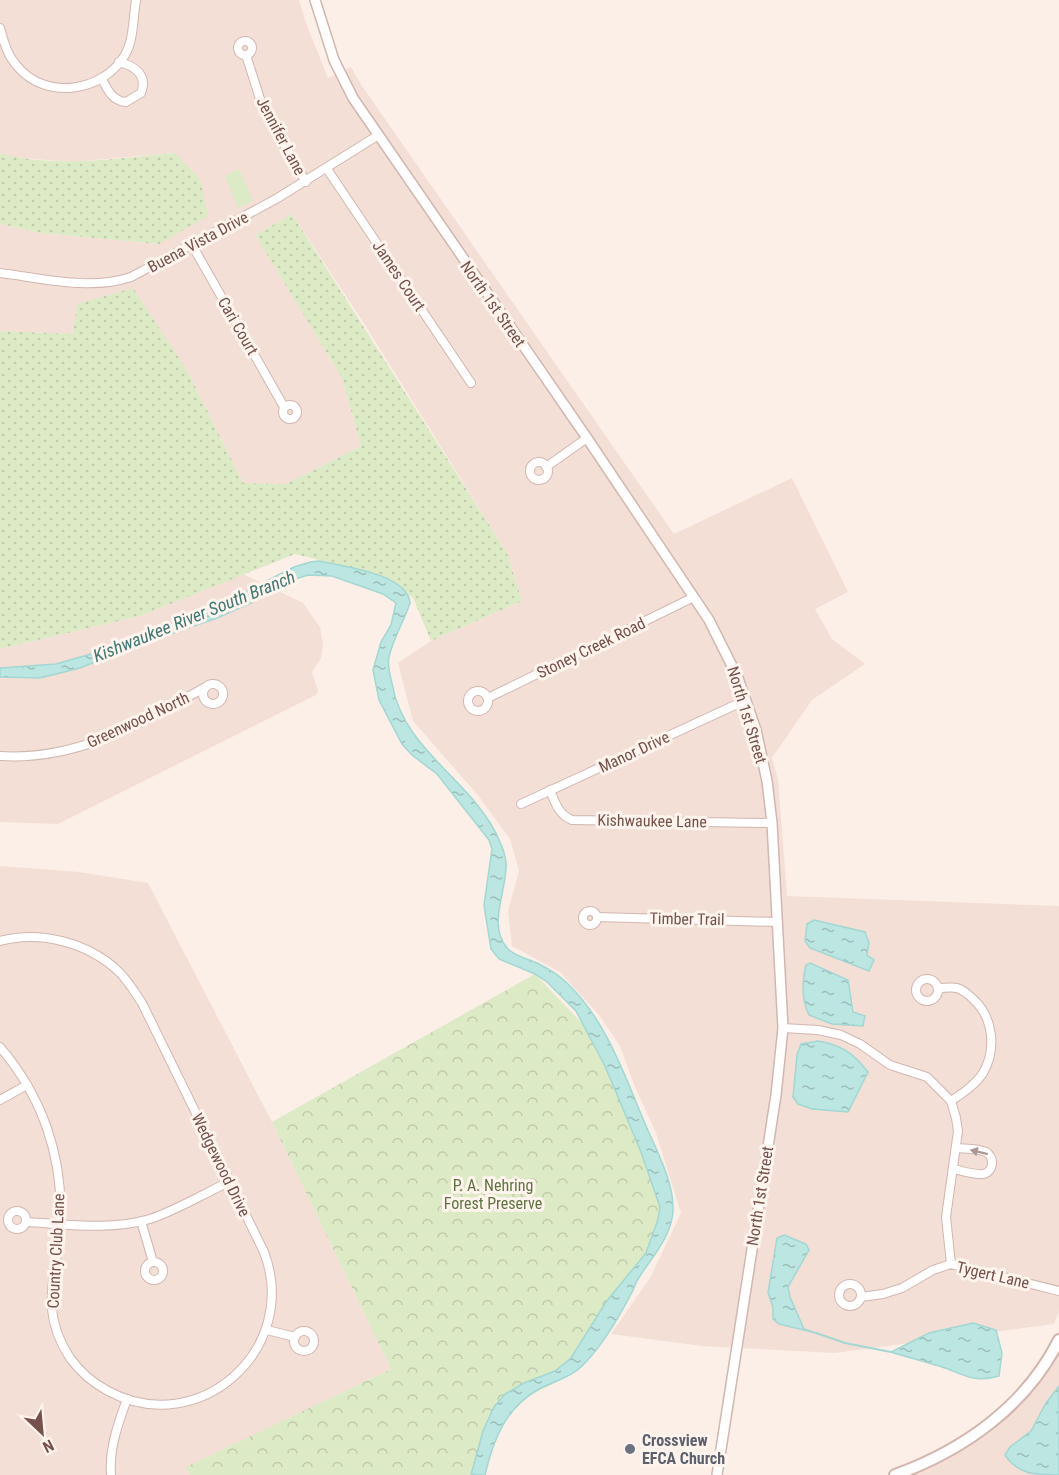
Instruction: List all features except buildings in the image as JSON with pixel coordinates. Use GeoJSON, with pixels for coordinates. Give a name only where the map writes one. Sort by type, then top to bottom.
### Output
{"type":"FeatureCollection","features":[{"type":"Feature","properties":{"kind":"main road"},"geometry":{"type":"LineString","coordinates":[[895,1475],[951,1449],[990,1424],[1033,1382],[1047,1363],[1059,1340]]}},
{"type":"Feature","properties":{"kind":"street"},"geometry":{"type":"LineString","coordinates":[[0,28],[8,54],[18,68],[42,84],[57,88],[73,88],[102,79],[119,62],[130,39],[136,0]]}},
{"type":"Feature","properties":{"kind":"street","name":"North 1st Street"},"geometry":{"type":"LineString","coordinates":[[315,0],[337,69],[352,98],[694,597],[723,646],[738,678],[756,730],[767,781],[772,823],[783,1028],[776,1095],[730,1379],[717,1475]]}},
{"type":"Feature","properties":{"kind":"street","name":"Jennifer Lane"},"geometry":{"type":"LineString","coordinates":[[246,55],[261,102],[306,182]]}},
{"type":"Feature","properties":{"kind":"street"},"geometry":{"type":"LineString","coordinates":[[102,79],[117,100],[126,102],[141,93],[143,83],[141,74],[133,67],[119,62]]}},
{"type":"Feature","properties":{"kind":"street","name":"Buena Vista Drive"},"geometry":{"type":"LineString","coordinates":[[0,273],[92,284],[114,282],[139,274],[306,182],[376,135]]}},
{"type":"Feature","properties":{"kind":"street","name":"James Court"},"geometry":{"type":"LineString","coordinates":[[327,169],[471,383]]}},
{"type":"Feature","properties":{"kind":"street","name":"Cari Court"},"geometry":{"type":"LineString","coordinates":[[192,245],[284,407]]}},
{"type":"Feature","properties":{"kind":"street"},"geometry":{"type":"LineString","coordinates":[[546,467],[587,438]]}},
{"type":"Feature","properties":{"kind":"street","name":"Stoney Creek Road"},"geometry":{"type":"LineString","coordinates":[[488,698],[694,597]]}},
{"type":"Feature","properties":{"kind":"street","name":"Greenwood North"},"geometry":{"type":"LineString","coordinates":[[0,756],[53,754],[92,744],[124,731],[204,688]]}},
{"type":"Feature","properties":{"kind":"street","name":"Manor Drive"},"geometry":{"type":"LineString","coordinates":[[521,804],[746,700]]}},
{"type":"Feature","properties":{"kind":"street","name":"Kishwaukee Lane"},"geometry":{"type":"LineString","coordinates":[[550,790],[560,812],[572,820],[772,823]]}},
{"type":"Feature","properties":{"kind":"street","name":"Timber Trail"},"geometry":{"type":"LineString","coordinates":[[597,917],[777,922]]}},
{"type":"Feature","properties":{"kind":"street","name":"Wedgewood Drive"},"geometry":{"type":"LineString","coordinates":[[0,941],[30,937],[65,941],[102,958],[119,972],[142,1003],[264,1252],[269,1268],[272,1293],[267,1330],[262,1341],[240,1371],[209,1393],[186,1401],[166,1404],[127,1399]]}},
{"type":"Feature","properties":{"kind":"street"},"geometry":{"type":"LineString","coordinates":[[938,988],[957,988],[968,994],[982,1009],[991,1035],[990,1051],[984,1071],[969,1089],[951,1101]]}},
{"type":"Feature","properties":{"kind":"street"},"geometry":{"type":"LineString","coordinates":[[783,1028],[826,1031],[850,1038],[890,1065],[927,1077],[951,1101],[957,1124],[954,1168],[946,1217],[951,1264]]}},
{"type":"Feature","properties":{"kind":"street","name":"Country Club Lane"},"geometry":{"type":"LineString","coordinates":[[0,1047],[27,1084],[42,1114],[52,1143],[59,1176],[60,1224],[51,1295],[53,1321],[58,1336],[81,1371],[104,1389],[127,1399]]}},
{"type":"Feature","properties":{"kind":"street"},"geometry":{"type":"LineString","coordinates":[[0,1100],[27,1084]]}},
{"type":"Feature","properties":{"kind":"street"},"geometry":{"type":"LineString","coordinates":[[954,1168],[982,1174],[989,1171],[992,1165],[991,1157],[987,1153],[956,1148]]}},
{"type":"Feature","properties":{"kind":"street"},"geometry":{"type":"LineString","coordinates":[[26,1222],[106,1226],[141,1221],[166,1213],[229,1182]]}},
{"type":"Feature","properties":{"kind":"street"},"geometry":{"type":"LineString","coordinates":[[141,1221],[153,1262]]}},
{"type":"Feature","properties":{"kind":"street","name":"Tygert Lane"},"geometry":{"type":"LineString","coordinates":[[861,1297],[902,1288],[933,1270],[951,1264],[1059,1291]]}},
{"type":"Feature","properties":{"kind":"street"},"geometry":{"type":"LineString","coordinates":[[267,1330],[295,1337]]}},
{"type":"Feature","properties":{"kind":"street"},"geometry":{"type":"LineString","coordinates":[[111,1475],[113,1439],[127,1399]]}},
{"type":"Feature","properties":{"kind":"shaded area"},"geometry":{"type":"Polygon","coordinates":[[[0,0],[299,0],[328,78],[351,67],[674,534],[792,478],[848,592],[815,609],[832,639],[865,664],[812,700],[772,758],[778,779],[787,896],[1059,906],[1059,1311],[1054,1324],[835,1353],[702,1346],[611,1334],[650,1278],[681,1213],[656,1133],[620,1046],[599,1015],[560,972],[512,946],[508,911],[519,871],[510,839],[477,794],[413,721],[398,663],[431,641],[522,601],[507,553],[365,325],[292,214],[255,235],[342,378],[361,446],[286,484],[243,483],[188,372],[73,334],[0,331],[0,224],[41,233],[159,244],[175,153],[71,162],[12,157],[0,153],[0,0]]]}},
{"type":"Feature","properties":{"kind":"shaded area"},"geometry":{"type":"Polygon","coordinates":[[[243,574],[303,603],[320,627],[323,645],[321,658],[312,672],[318,691],[316,695],[58,824],[0,822],[0,649],[140,616],[243,574]]]}},
{"type":"Feature","properties":{"kind":"shaded area"},"geometry":{"type":"Polygon","coordinates":[[[0,866],[79,872],[148,883],[272,1122],[391,1369],[187,1467],[190,1475],[0,1475],[0,866]]]}},
{"type":"Feature","properties":{"kind":"shaded area"},"geometry":{"type":"Polygon","coordinates":[[[1059,1354],[1059,1475],[914,1475],[961,1451],[1000,1423],[1031,1392],[1059,1354]]]}},
{"type":"Feature","properties":{"kind":"green space"},"geometry":{"type":"Polygon","coordinates":[[[0,153],[21,158],[87,161],[175,153],[200,179],[208,216],[159,244],[41,233],[0,224],[0,153]]]}},
{"type":"Feature","properties":{"kind":"green space"},"geometry":{"type":"Polygon","coordinates":[[[239,169],[253,201],[238,208],[225,176],[239,169]]]}},
{"type":"Feature","properties":{"kind":"green space"},"geometry":{"type":"Polygon","coordinates":[[[292,214],[507,553],[522,601],[431,641],[413,598],[379,575],[295,554],[140,616],[0,649],[0,331],[73,334],[77,304],[133,288],[188,372],[243,483],[286,484],[361,446],[342,378],[255,235],[292,214]]]}},
{"type":"Feature","properties":{"kind":"green space","name":"P. A. Nehring Forest Preserve"},"geometry":{"type":"Polygon","coordinates":[[[535,974],[620,1063],[661,1161],[672,1217],[601,1342],[570,1375],[488,1417],[478,1475],[190,1475],[186,1467],[391,1369],[272,1122],[535,974]]]}},
{"type":"Feature","properties":{"kind":"water","name":"Kishwaukee River South Branch"},"geometry":{"type":"Polygon","coordinates":[[[319,561],[386,578],[406,593],[410,603],[388,660],[399,707],[424,748],[489,820],[501,844],[506,862],[498,918],[502,940],[511,951],[541,965],[564,980],[593,1014],[614,1050],[660,1156],[673,1200],[672,1220],[665,1238],[638,1279],[609,1333],[577,1371],[539,1389],[518,1405],[497,1437],[485,1475],[471,1475],[483,1431],[494,1407],[505,1394],[524,1383],[555,1371],[571,1358],[606,1302],[646,1253],[660,1207],[641,1152],[605,1066],[576,1011],[546,981],[499,959],[491,949],[484,905],[492,849],[489,840],[437,774],[412,755],[402,744],[379,700],[373,670],[381,642],[391,625],[396,603],[383,594],[332,576],[308,575],[289,581],[253,602],[217,618],[80,668],[40,678],[0,677],[0,668],[56,664],[98,652],[217,606],[294,567],[319,561]]]}},
{"type":"Feature","properties":{"kind":"water"},"geometry":{"type":"Polygon","coordinates":[[[814,920],[865,932],[869,943],[867,955],[874,960],[869,971],[810,948],[805,941],[807,924],[814,920]]]}},
{"type":"Feature","properties":{"kind":"water"},"geometry":{"type":"Polygon","coordinates":[[[810,963],[848,980],[853,1012],[865,1016],[863,1026],[832,1024],[809,1015],[803,997],[803,984],[806,965],[810,963]]]}},
{"type":"Feature","properties":{"kind":"water"},"geometry":{"type":"Polygon","coordinates":[[[818,1041],[846,1051],[868,1072],[848,1112],[812,1109],[798,1104],[793,1097],[797,1055],[801,1044],[818,1041]]]}},
{"type":"Feature","properties":{"kind":"water"},"geometry":{"type":"Polygon","coordinates":[[[784,1235],[806,1244],[809,1250],[788,1287],[804,1329],[816,1333],[779,1324],[773,1319],[773,1307],[768,1293],[777,1238],[784,1235]]]}},
{"type":"Feature","properties":{"kind":"water"},"geometry":{"type":"Polygon","coordinates":[[[973,1323],[996,1330],[1002,1353],[999,1376],[981,1379],[968,1377],[891,1352],[929,1333],[973,1323]]]}},
{"type":"Feature","properties":{"kind":"water"},"geometry":{"type":"Polygon","coordinates":[[[1059,1386],[1059,1475],[1035,1474],[1022,1470],[1010,1462],[1005,1455],[1010,1447],[1031,1431],[1046,1403],[1059,1386]]]}},
{"type":"Feature","properties":{"kind":"waterway"},"geometry":{"type":"LineString","coordinates":[[816,1333],[845,1343],[891,1352]]}},
{"type":"Feature","properties":{"kind":"place","name":"Crossview EFCA Church"},"geometry":{"type":"Point","coordinates":[630,1449]}}]}
